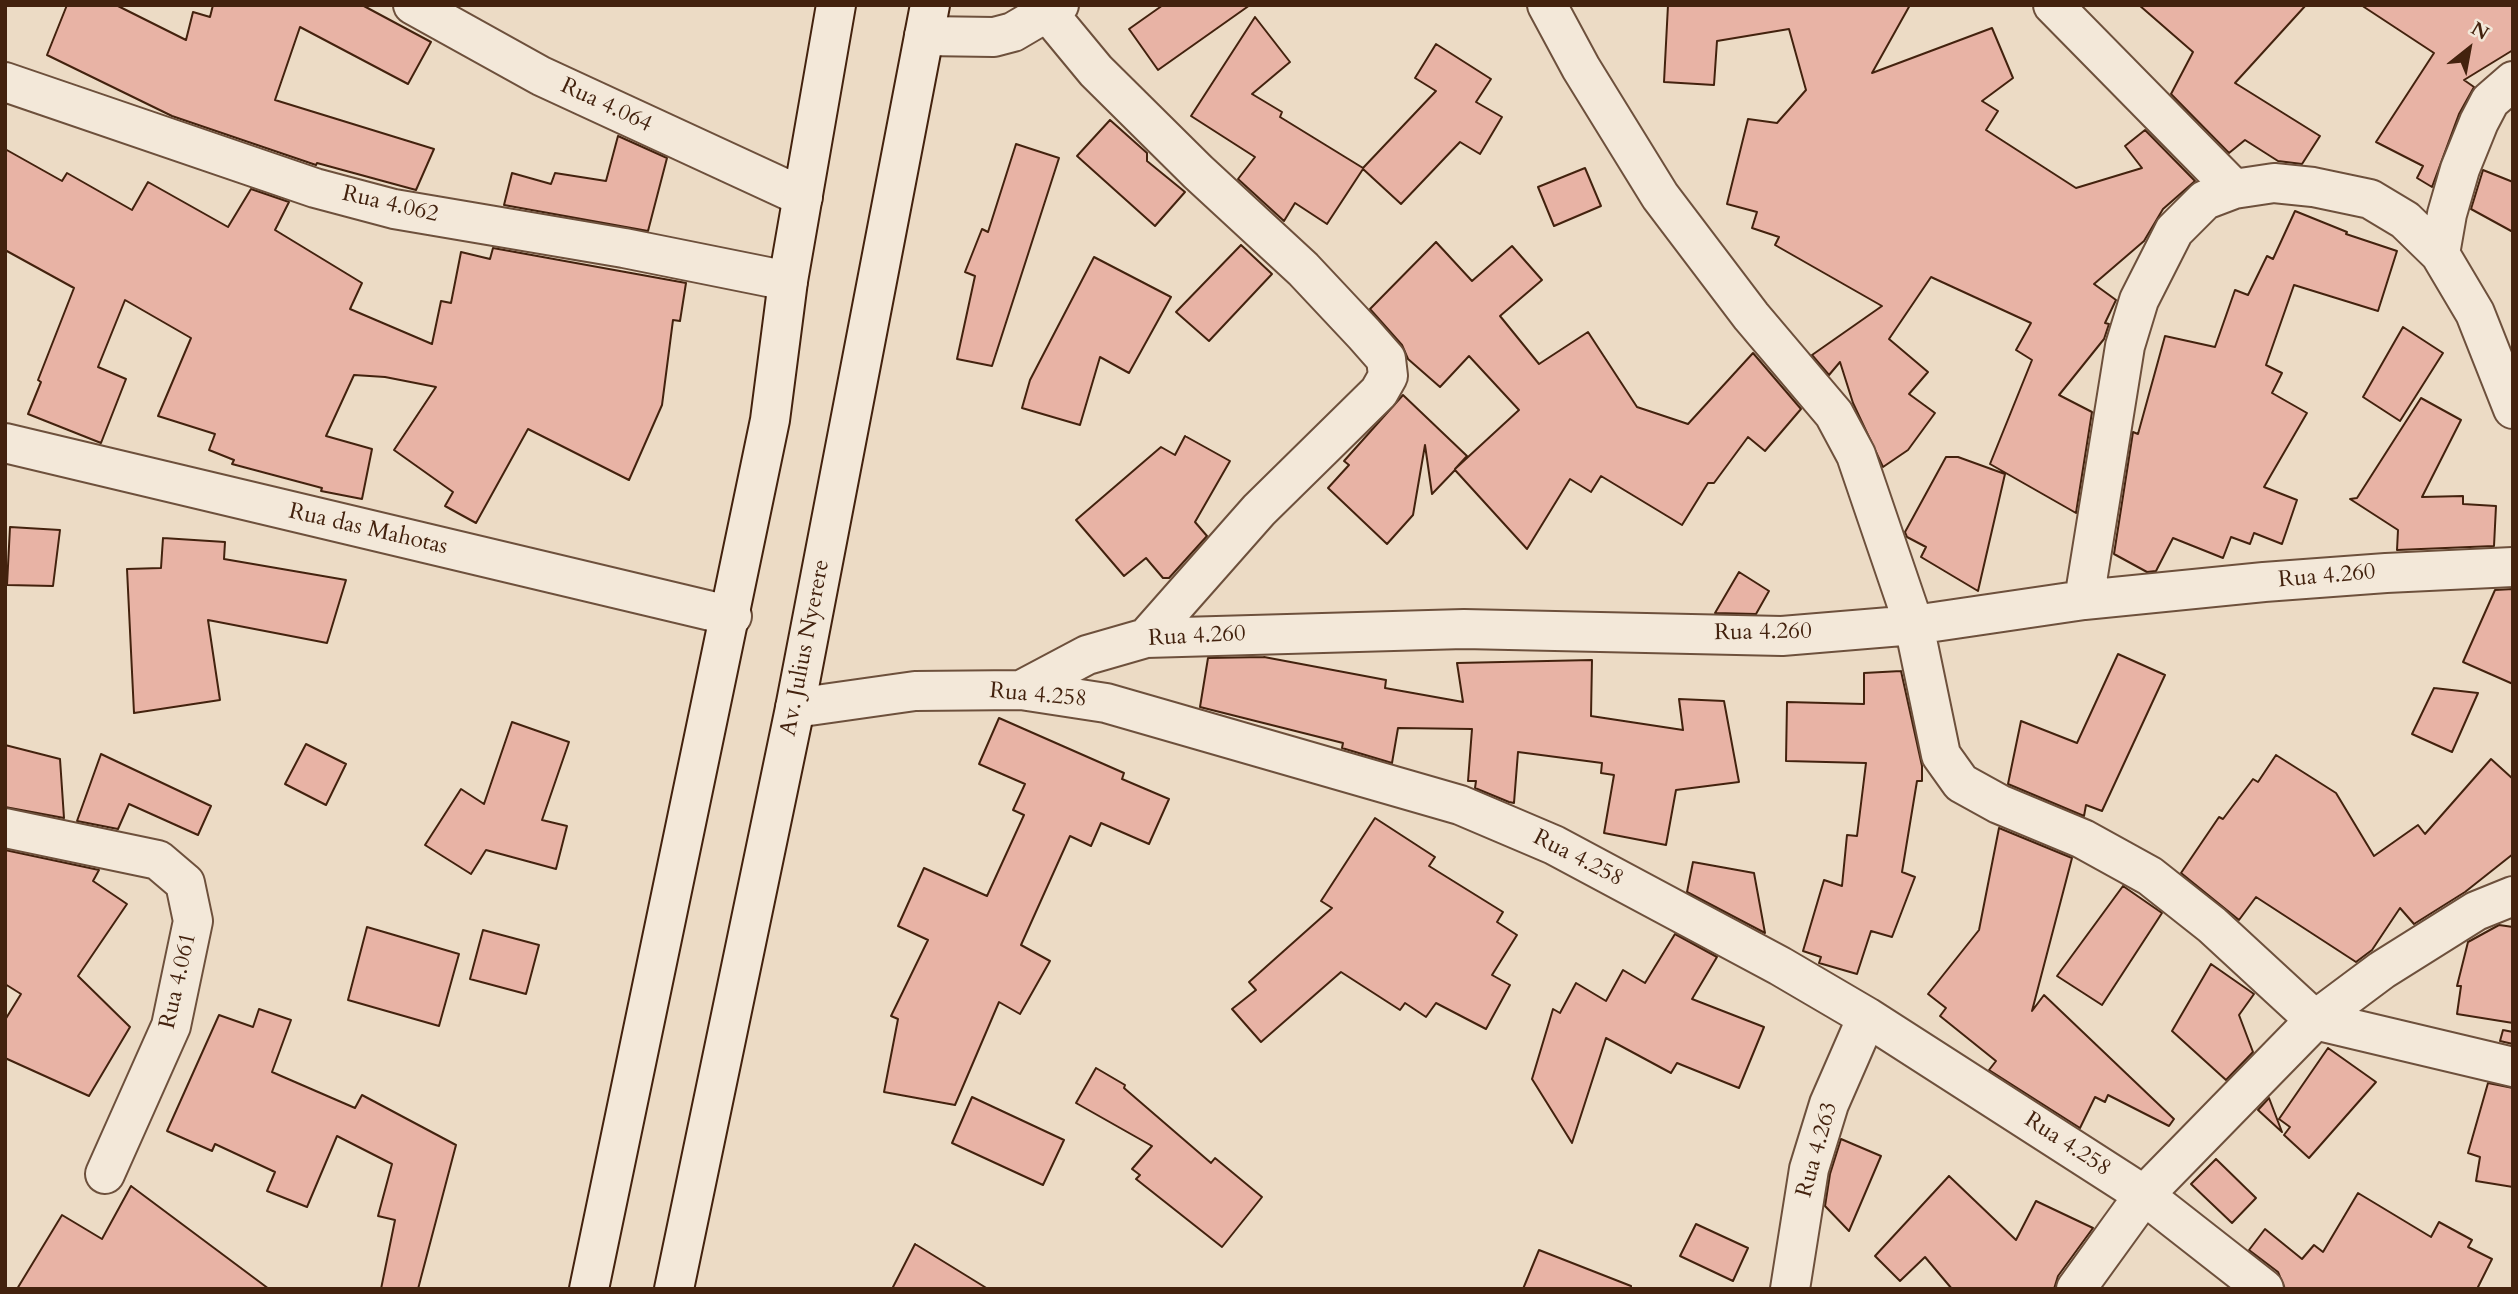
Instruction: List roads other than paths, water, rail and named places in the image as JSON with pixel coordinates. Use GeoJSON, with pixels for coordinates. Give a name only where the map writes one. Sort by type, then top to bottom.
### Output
{"type":"FeatureCollection","features":[{"type":"Feature","properties":{"kind":"street","name":"Rua 4.064"},"geometry":{"type":"LineString","coordinates":[[413,5],[541,76],[803,197]]}},
{"type":"Feature","properties":{"kind":"street"},"geometry":{"type":"LineString","coordinates":[[589,1289],[732,617],[770,420],[788,281],[835,5]]}},
{"type":"Feature","properties":{"kind":"street"},"geometry":{"type":"LineString","coordinates":[[1546,5],[1581,68],[1660,196],[1751,316],[1834,414],[1856,455],[1914,625],[1941,755],[1961,783],[1999,804],[2083,839],[2150,876],[2212,925],[2315,1020],[2513,1067]]}},
{"type":"Feature","properties":{"kind":"street"},"geometry":{"type":"LineString","coordinates":[[2053,5],[2234,189]]}},
{"type":"Feature","properties":{"kind":"street"},"geometry":{"type":"LineString","coordinates":[[927,20],[993,37],[1013,32],[1054,9],[1096,71],[1303,269],[1386,359],[1388,376],[1379,392],[1259,510],[1146,638]]}},
{"type":"Feature","properties":{"kind":"street","name":"Av. Julius Nyerere"},"geometry":{"type":"LineString","coordinates":[[674,1289],[795,708],[927,20]]}},
{"type":"Feature","properties":{"kind":"street"},"geometry":{"type":"LineString","coordinates":[[2440,254],[2457,180],[2479,122],[2490,101],[2513,81]]}},
{"type":"Feature","properties":{"kind":"street","name":"Rua 4.062"},"geometry":{"type":"LineString","coordinates":[[5,82],[315,188],[394,209],[624,248],[788,281]]}},
{"type":"Feature","properties":{"kind":"street"},"geometry":{"type":"LineString","coordinates":[[2084,600],[2125,346],[2139,300],[2174,231],[2205,200],[2234,189],[2274,183],[2313,187],[2370,199],[2405,220],[2440,254],[2475,313],[2513,409]]}},
{"type":"Feature","properties":{"kind":"street","name":"Rua das Mahotas"},"geometry":{"type":"LineString","coordinates":[[5,443],[732,617]]}},
{"type":"Feature","properties":{"kind":"street","name":"Rua 4.260"},"geometry":{"type":"LineString","coordinates":[[1021,690],[1087,655],[1146,638],[1464,629],[1782,636],[1914,625],[2084,600],[2386,573],[2513,567]]}},
{"type":"Feature","properties":{"kind":"street","name":"Rua 4.258"},"geometry":{"type":"LineString","coordinates":[[795,708],[915,691],[1021,690],[1106,702],[1461,805],[1554,845],[1780,966],[1867,1017],[2144,1195],[2264,1289]]}},
{"type":"Feature","properties":{"kind":"street","name":"Rua 4.061"},"geometry":{"type":"LineString","coordinates":[[5,828],[158,860],[184,883],[193,920],[171,1026],[105,1174]]}},
{"type":"Feature","properties":{"kind":"street"},"geometry":{"type":"LineString","coordinates":[[2076,1289],[2144,1195],[2315,1020],[2382,970],[2476,911],[2513,896]]}},
{"type":"Feature","properties":{"kind":"street","name":"Rua 4.263"},"geometry":{"type":"LineString","coordinates":[[1790,1289],[1809,1169],[1829,1104],[1867,1017]]}}]}
